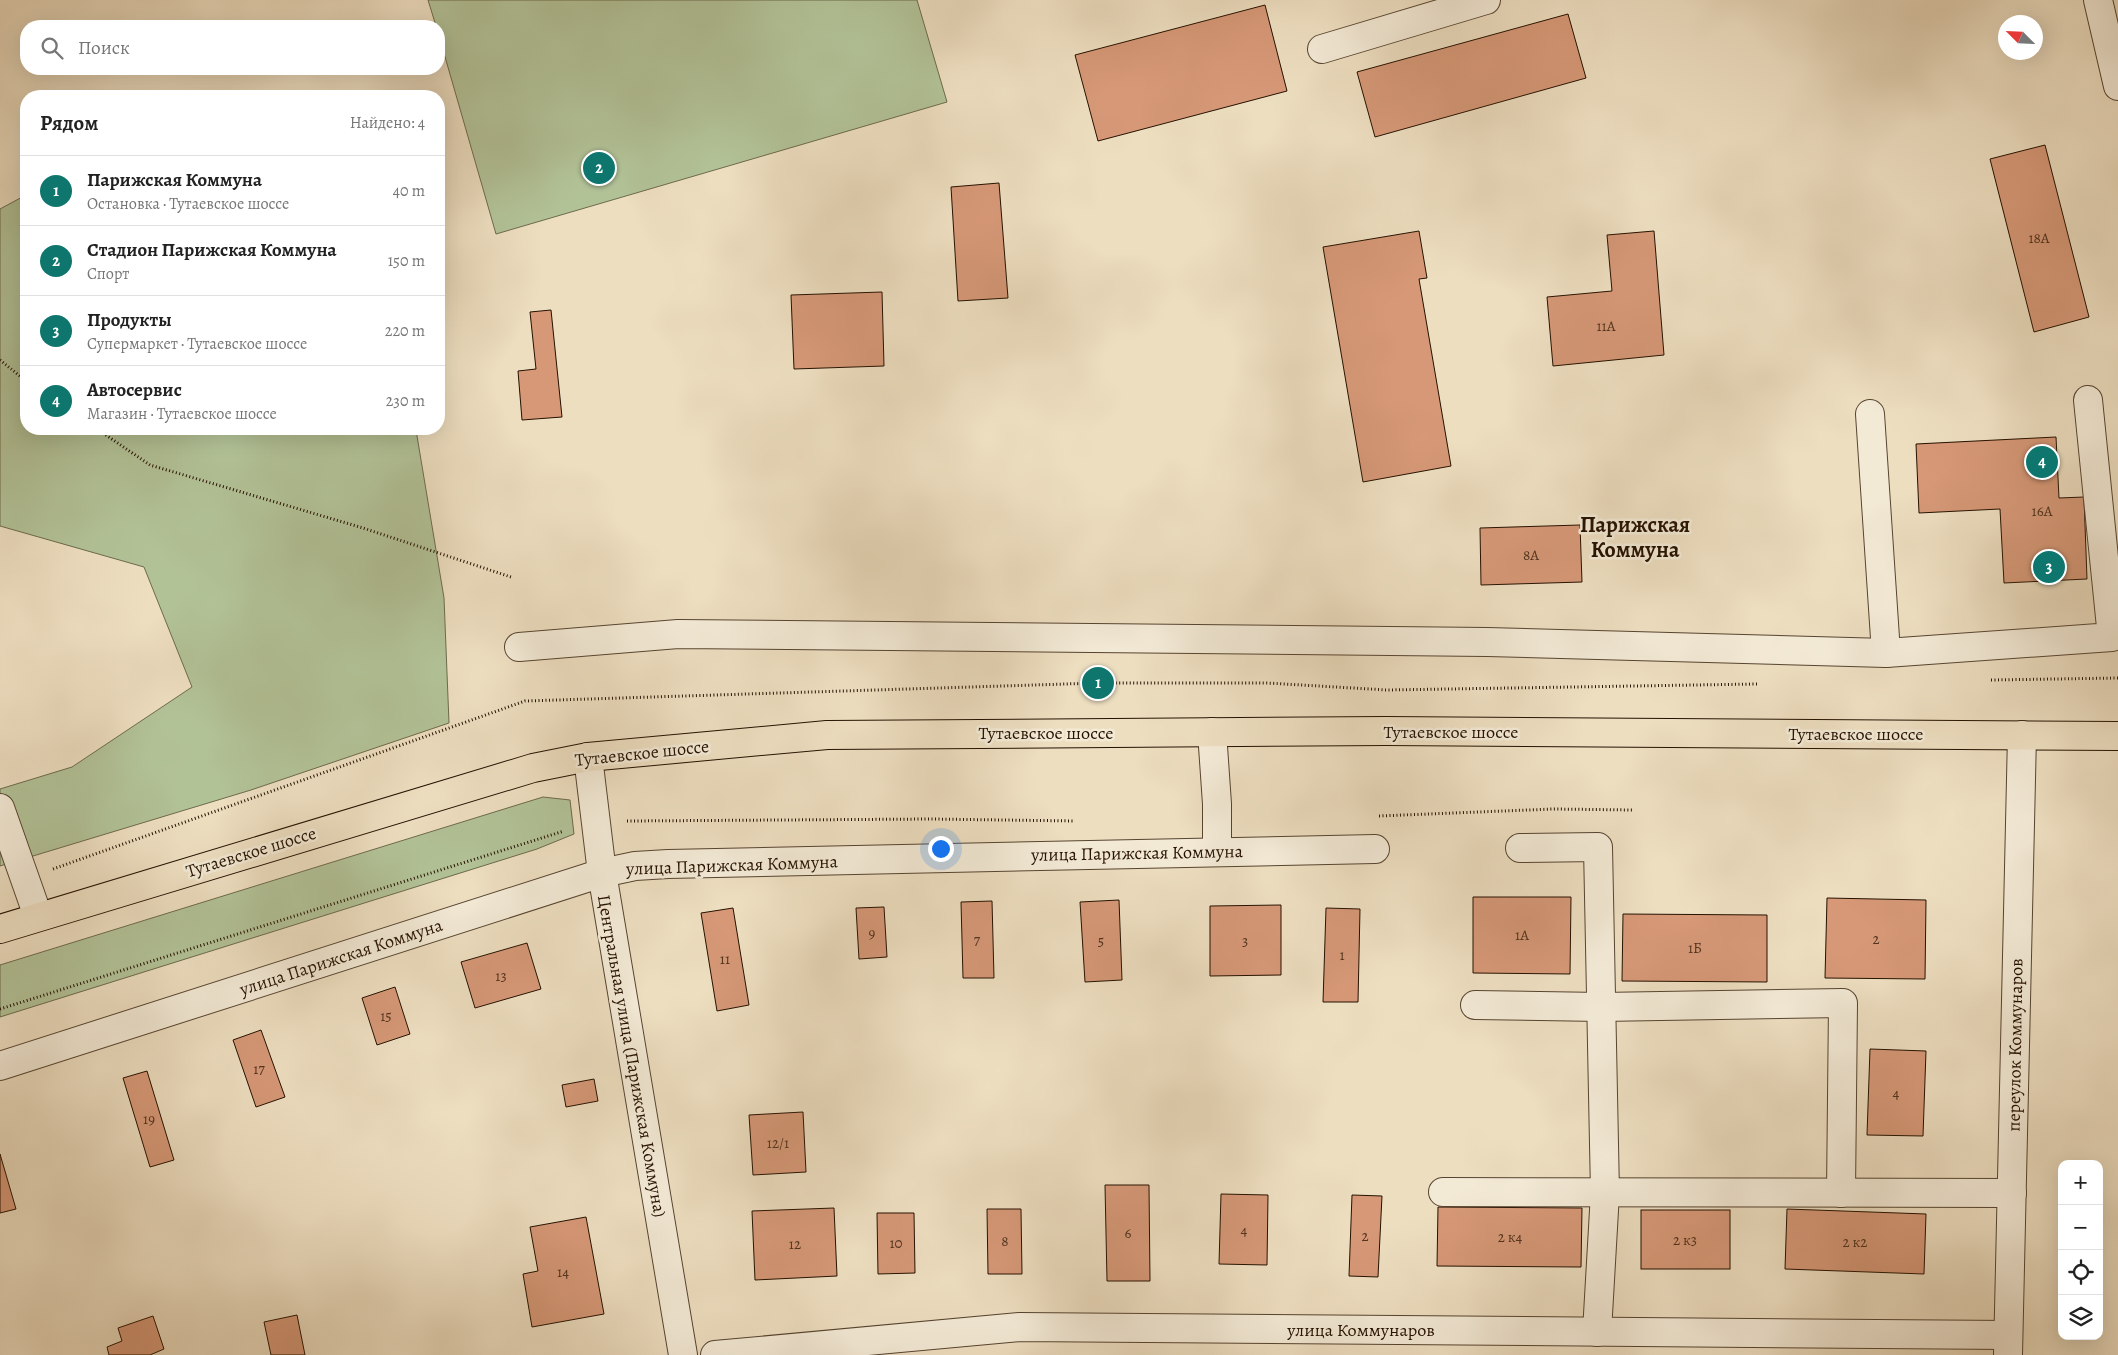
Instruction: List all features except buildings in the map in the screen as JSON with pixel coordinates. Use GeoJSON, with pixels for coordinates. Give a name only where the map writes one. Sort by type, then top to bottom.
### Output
{"type":"FeatureCollection","features":[{"type":"Feature","properties":{"kind":"main road","name":"Тутаевское шоссе"},"geometry":{"type":"LineString","coordinates":[[0,929],[524,771],[588,757],[827,735],[1212,732],[2022,734],[2118,736]]}},
{"type":"Feature","properties":{"kind":"street"},"geometry":{"type":"LineString","coordinates":[[1322,49],[1486,0]]}},
{"type":"Feature","properties":{"kind":"street"},"geometry":{"type":"LineString","coordinates":[[2098,0],[2118,86]]}},
{"type":"Feature","properties":{"kind":"street"},"geometry":{"type":"LineString","coordinates":[[520,647],[688,634],[1487,642],[1886,653],[2112,637],[2088,400]]}},
{"type":"Feature","properties":{"kind":"street"},"geometry":{"type":"LineString","coordinates":[[1870,414],[1886,653]]}},
{"type":"Feature","properties":{"kind":"street"},"geometry":{"type":"LineString","coordinates":[[1212,732],[1217,851]]}},
{"type":"Feature","properties":{"kind":"street","name":"переулок Коммунаров"},"geometry":{"type":"LineString","coordinates":[[2008,1345],[2022,734]]}},
{"type":"Feature","properties":{"kind":"street","name":"Центральная улица (Парижская Коммуна)"},"geometry":{"type":"LineString","coordinates":[[588,757],[594,821],[602,872],[683,1355]]}},
{"type":"Feature","properties":{"kind":"street"},"geometry":{"type":"LineString","coordinates":[[0,808],[38,916]]}},
{"type":"Feature","properties":{"kind":"street"},"geometry":{"type":"LineString","coordinates":[[1520,848],[1598,847],[1606,1193],[1597,1332]]}},
{"type":"Feature","properties":{"kind":"street","name":"улица Парижская Коммуна"},"geometry":{"type":"LineString","coordinates":[[0,1066],[602,872],[635,866],[1217,851],[1375,850]]}},
{"type":"Feature","properties":{"kind":"street"},"geometry":{"type":"LineString","coordinates":[[1475,1005],[1601,1007],[1843,1003],[1841,1193]]}},
{"type":"Feature","properties":{"kind":"street"},"geometry":{"type":"LineString","coordinates":[[1443,1192],[2012,1193]]}},
{"type":"Feature","properties":{"kind":"street","name":"улица Коммунаров"},"geometry":{"type":"LineString","coordinates":[[714,1355],[1020,1327],[1597,1332],[2008,1345]]}},
{"type":"Feature","properties":{"kind":"path"},"geometry":{"type":"LineString","coordinates":[[0,360],[20,376]]}},
{"type":"Feature","properties":{"kind":"path"},"geometry":{"type":"LineString","coordinates":[[106,435],[150,465],[363,528],[512,577]]}},
{"type":"Feature","properties":{"kind":"path"},"geometry":{"type":"LineString","coordinates":[[1990,680],[2118,678]]}},
{"type":"Feature","properties":{"kind":"path"},"geometry":{"type":"LineString","coordinates":[[1098,683],[1267,683],[1388,690],[1763,684]]}},
{"type":"Feature","properties":{"kind":"path"},"geometry":{"type":"LineString","coordinates":[[1373,816],[1553,809],[1633,810]]}},
{"type":"Feature","properties":{"kind":"path"},"geometry":{"type":"LineString","coordinates":[[0,1009],[594,821],[922,819],[1079,821]]}},
{"type":"Feature","properties":{"kind":"green space"},"geometry":{"type":"Polygon","coordinates":[[[428,0],[917,0],[947,102],[496,234],[445,57],[445,20],[434,20],[428,0]]]}},
{"type":"Feature","properties":{"kind":"green space"},"geometry":{"type":"Polygon","coordinates":[[[20,198],[20,435],[417,435],[444,598],[449,723],[251,790],[0,866],[0,789],[72,767],[192,687],[144,567],[0,526],[0,209],[20,198]]]}},
{"type":"Feature","properties":{"kind":"green space"},"geometry":{"type":"Polygon","coordinates":[[[543,797],[570,800],[574,834],[537,849],[0,1017],[0,965],[543,797]]]}},
{"type":"Feature","properties":{"kind":"place","name":"Стадион Парижская Коммуна"},"geometry":{"type":"Point","coordinates":[599,168]}},
{"type":"Feature","properties":{"kind":"place","name":"Автосервис"},"geometry":{"type":"Point","coordinates":[2042,462]}},
{"type":"Feature","properties":{"kind":"place","name":"Продукты"},"geometry":{"type":"Point","coordinates":[2049,567]}},
{"type":"Feature","properties":{"kind":"place","name":"Парижская Коммуна"},"geometry":{"type":"Point","coordinates":[1098,683]}},
{"type":"Feature","properties":{"kind":"district","name":"Парижская Коммуна"},"geometry":{"type":"Point","coordinates":[1635,538]}}]}
